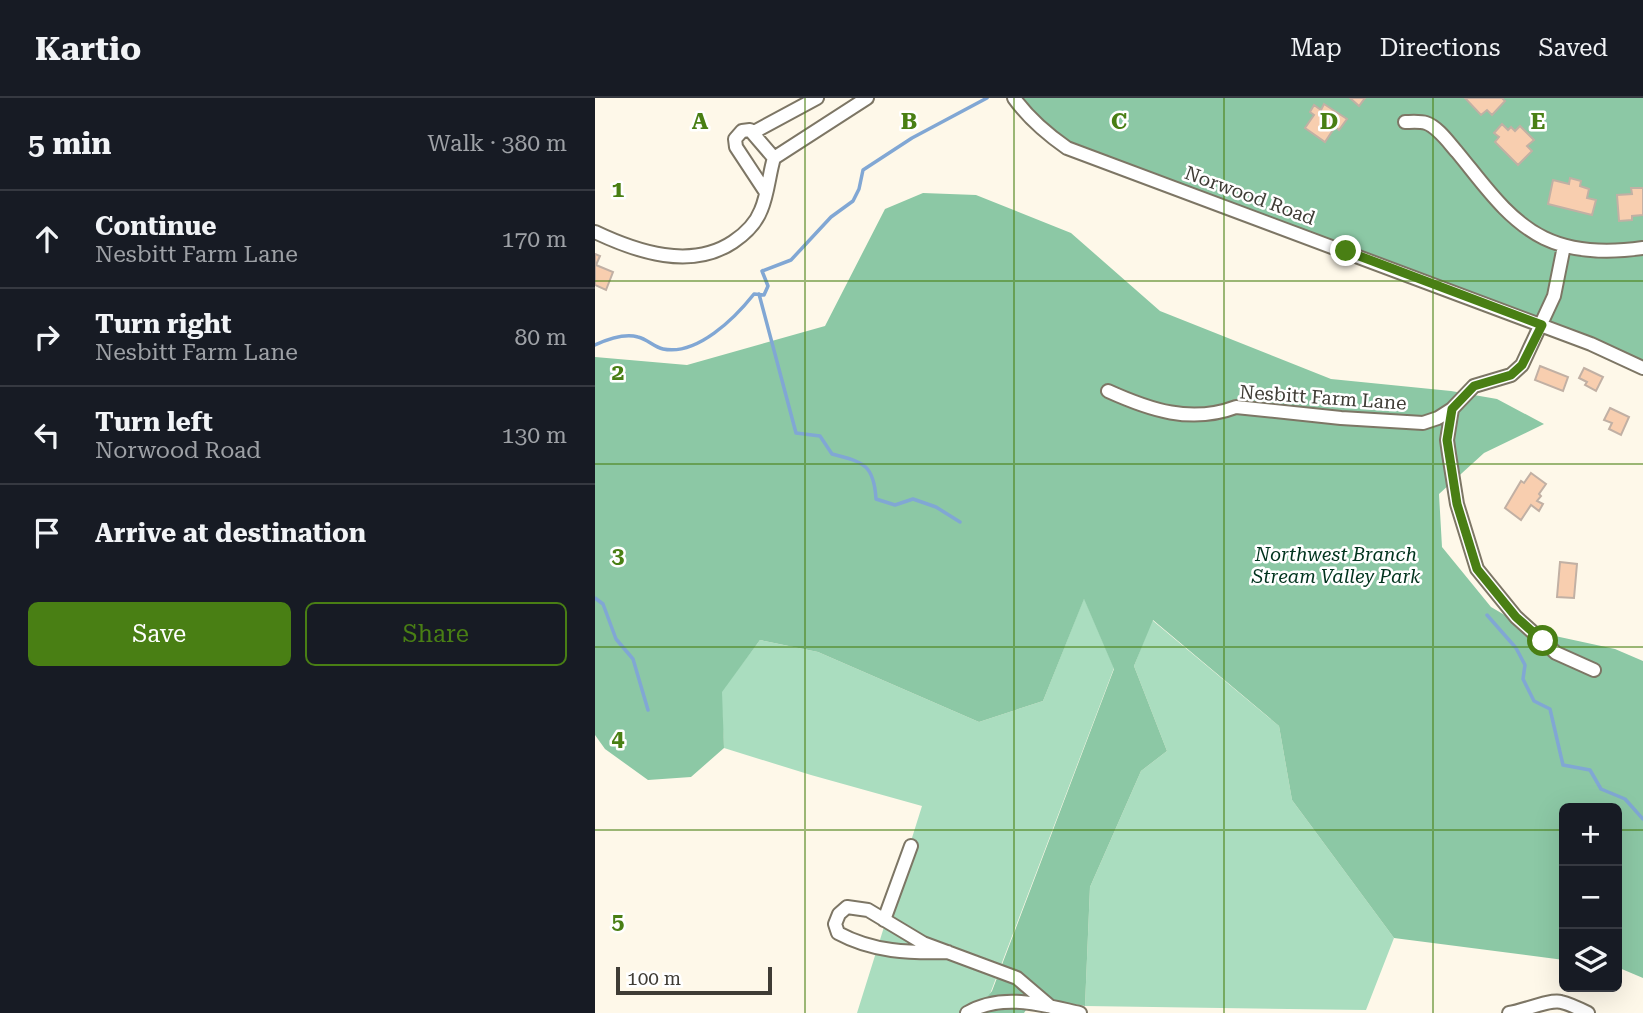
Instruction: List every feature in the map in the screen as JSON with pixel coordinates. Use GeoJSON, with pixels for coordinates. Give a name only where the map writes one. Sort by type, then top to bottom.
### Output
{"type":"FeatureCollection","features":[{"type":"Feature","properties":{"kind":"street"},"geometry":{"type":"LineString","coordinates":[[754,132],[817,98]]}},
{"type":"Feature","properties":{"kind":"street"},"geometry":{"type":"LineString","coordinates":[[595,232],[623,245],[664,256],[698,256],[724,248],[746,233],[761,211],[774,158],[867,98]]}},
{"type":"Feature","properties":{"kind":"street","name":"Norwood Road"},"geometry":{"type":"LineString","coordinates":[[1014,98],[1048,135],[1067,148],[1542,325],[1643,368]]}},
{"type":"Feature","properties":{"kind":"street"},"geometry":{"type":"LineString","coordinates":[[1405,122],[1426,123],[1444,137],[1503,206],[1528,229],[1564,246],[1614,252],[1643,248]]}},
{"type":"Feature","properties":{"kind":"street"},"geometry":{"type":"LineString","coordinates":[[765,191],[734,142],[737,135],[742,131],[754,132],[774,158]]}},
{"type":"Feature","properties":{"kind":"street","name":"Nesbitt Farm Lane"},"geometry":{"type":"LineString","coordinates":[[1108,391],[1138,405],[1172,414],[1220,413],[1235,407],[1423,423],[1452,409],[1474,386],[1511,375],[1522,365],[1554,296],[1564,246]]}},
{"type":"Feature","properties":{"kind":"street"},"geometry":{"type":"LineString","coordinates":[[1452,409],[1447,440],[1449,454],[1457,504],[1477,569],[1516,617],[1556,653],[1594,670]]}},
{"type":"Feature","properties":{"kind":"street"},"geometry":{"type":"LineString","coordinates":[[884,920],[911,846]]}},
{"type":"Feature","properties":{"kind":"street"},"geometry":{"type":"LineString","coordinates":[[948,952],[909,953],[880,949],[838,933],[835,924],[846,907],[867,910],[923,943],[948,952],[1017,978],[1051,1007]]}},
{"type":"Feature","properties":{"kind":"street"},"geometry":{"type":"LineString","coordinates":[[967,1013],[977,1007],[1006,1001],[1080,1013]]}},
{"type":"Feature","properties":{"kind":"street"},"geometry":{"type":"LineString","coordinates":[[1509,1013],[1527,1010],[1550,1001],[1560,1001],[1588,1013]]}},
{"type":"Feature","properties":{"kind":"green space"},"geometry":{"type":"Polygon","coordinates":[[[1014,98],[1643,98],[1643,368],[1067,148],[1014,98]]]}},
{"type":"Feature","properties":{"kind":"green space","name":"Northwest Branch Stream Valley Park"},"geometry":{"type":"Polygon","coordinates":[[[923,193],[976,195],[1071,233],[1160,311],[1331,379],[1451,391],[1497,399],[1544,424],[1484,453],[1439,494],[1442,547],[1491,607],[1532,631],[1615,649],[1643,661],[1643,978],[1622,969],[1622,803],[1559,803],[1559,959],[1394,938],[1292,800],[1279,726],[1153,620],[1134,666],[1167,751],[1141,771],[1090,887],[1085,1006],[1034,998],[1024,1013],[975,1013],[992,991],[1114,669],[1084,599],[1043,701],[979,722],[818,652],[760,640],[722,692],[724,748],[691,777],[648,780],[605,749],[595,735],[595,357],[687,365],[825,326],[885,209],[923,193]]]}},
{"type":"Feature","properties":{"kind":"green space"},"geometry":{"type":"Polygon","coordinates":[[[1084,598],[1114,668],[990,994],[991,1013],[857,1013],[922,806],[724,748],[721,692],[760,640],[818,652],[979,722],[1043,701],[1084,598]]]}},
{"type":"Feature","properties":{"kind":"green space"},"geometry":{"type":"Polygon","coordinates":[[[1152,620],[1279,726],[1292,800],[1394,938],[1366,1010],[1085,1006],[1090,887],[1141,771],[1167,751],[1134,666],[1152,620]]]}},
{"type":"Feature","properties":{"kind":"building"},"geometry":{"type":"Polygon","coordinates":[[[1350,98],[1365,98],[1359,106],[1350,98]]]}},
{"type":"Feature","properties":{"kind":"building"},"geometry":{"type":"Polygon","coordinates":[[[1465,98],[1502,98],[1505,101],[1492,115],[1487,110],[1481,115],[1465,98]]]}},
{"type":"Feature","properties":{"kind":"building"},"geometry":{"type":"Polygon","coordinates":[[[1324,104],[1347,119],[1339,130],[1335,127],[1325,142],[1305,128],[1314,115],[1310,112],[1314,105],[1321,110],[1324,104]]]}},
{"type":"Feature","properties":{"kind":"building"},"geometry":{"type":"Polygon","coordinates":[[[1502,124],[1508,130],[1511,127],[1515,131],[1520,126],[1534,140],[1527,146],[1532,151],[1518,165],[1495,142],[1499,137],[1494,133],[1502,124]]]}},
{"type":"Feature","properties":{"kind":"building"},"geometry":{"type":"Polygon","coordinates":[[[1570,178],[1581,181],[1580,186],[1589,189],[1587,198],[1596,200],[1592,215],[1548,204],[1553,180],[1569,184],[1570,178]]]}},
{"type":"Feature","properties":{"kind":"building"},"geometry":{"type":"Polygon","coordinates":[[[1631,188],[1643,188],[1643,215],[1632,216],[1632,220],[1619,221],[1617,195],[1632,194],[1631,188]]]}},
{"type":"Feature","properties":{"kind":"building"},"geometry":{"type":"Polygon","coordinates":[[[595,254],[600,256],[596,265],[613,272],[606,290],[595,285],[595,254]]]}},
{"type":"Feature","properties":{"kind":"building"},"geometry":{"type":"Polygon","coordinates":[[[1540,366],[1568,377],[1563,391],[1535,380],[1540,366]]]}},
{"type":"Feature","properties":{"kind":"building"},"geometry":{"type":"Polygon","coordinates":[[[1584,368],[1603,377],[1596,391],[1579,378],[1584,368]]]}},
{"type":"Feature","properties":{"kind":"building"},"geometry":{"type":"Polygon","coordinates":[[[1610,408],[1629,417],[1621,435],[1609,429],[1612,423],[1604,420],[1610,408]]]}},
{"type":"Feature","properties":{"kind":"building"},"geometry":{"type":"Polygon","coordinates":[[[1531,473],[1546,484],[1537,501],[1543,504],[1539,511],[1531,505],[1521,520],[1505,508],[1521,481],[1524,483],[1531,473]]]}},
{"type":"Feature","properties":{"kind":"building"},"geometry":{"type":"Polygon","coordinates":[[[1560,562],[1577,564],[1574,598],[1557,597],[1560,562]]]}},
{"type":"Feature","properties":{"kind":"waterway"},"geometry":{"type":"LineString","coordinates":[[595,345],[622,336],[633,336],[663,349],[676,350],[702,341],[726,324],[754,294],[764,295],[768,286],[762,271],[791,260],[831,217],[853,201],[863,170],[912,138],[987,98]]}},
{"type":"Feature","properties":{"kind":"waterway"},"geometry":{"type":"LineString","coordinates":[[759,294],[796,433],[820,436],[832,454],[865,467],[873,479],[876,499],[895,505],[913,499],[936,507],[960,522]]}},
{"type":"Feature","properties":{"kind":"waterway"},"geometry":{"type":"LineString","coordinates":[[595,598],[603,604],[616,639],[633,659],[648,710]]}},
{"type":"Feature","properties":{"kind":"waterway"},"geometry":{"type":"LineString","coordinates":[[1487,615],[1516,648],[1525,665],[1523,679],[1534,701],[1550,709],[1563,765],[1590,770],[1601,789],[1625,799],[1643,819]]}},
{"type":"Feature","properties":{"kind":"route"},"geometry":{"type":"LineString","coordinates":[[1346,251],[1542,325],[1522,365],[1511,375],[1474,386],[1452,409],[1447,440],[1457,504],[1477,569],[1502,602],[1543,641]]}}]}
